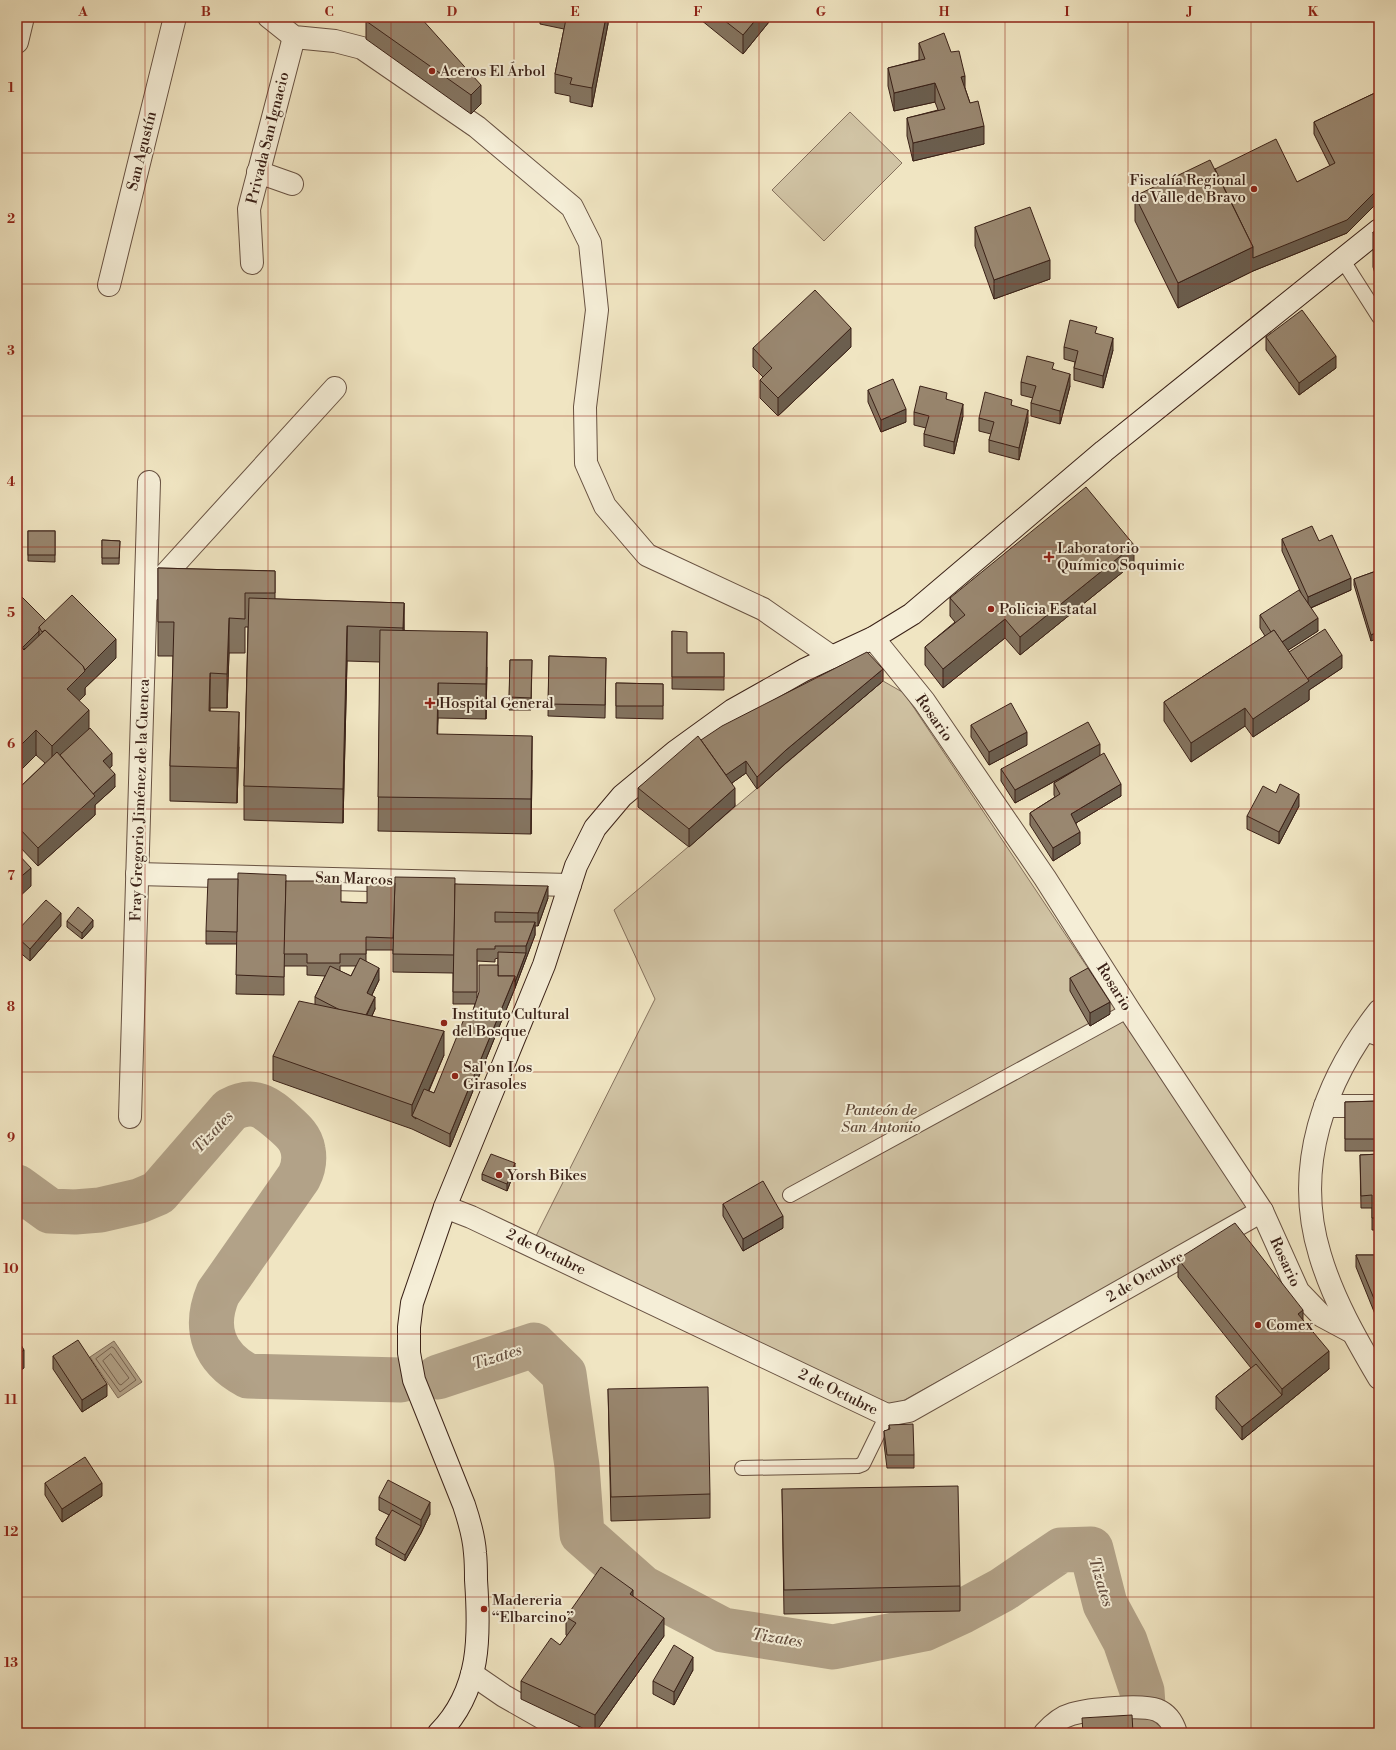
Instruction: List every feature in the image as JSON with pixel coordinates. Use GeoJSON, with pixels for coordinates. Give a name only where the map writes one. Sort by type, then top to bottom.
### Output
{"type":"FeatureCollection","features":[{"type":"Feature","properties":{"kind":"street"},"geometry":{"type":"LineString","coordinates":[[17,42],[23,17]]}},
{"type":"Feature","properties":{"kind":"street","name":"San Agustín"},"geometry":{"type":"LineString","coordinates":[[109,285],[175,17]]}},
{"type":"Feature","properties":{"kind":"street"},"geometry":{"type":"LineString","coordinates":[[269,17],[294,37],[335,41],[362,48],[477,127],[572,207],[590,243],[597,310],[584,407],[586,463],[605,506],[647,555],[763,609],[832,657]]}},
{"type":"Feature","properties":{"kind":"street","name":"Privada San Ignacio"},"geometry":{"type":"LineString","coordinates":[[252,263],[249,209],[294,37]]}},
{"type":"Feature","properties":{"kind":"street"},"geometry":{"type":"LineString","coordinates":[[258,172],[292,184]]}},
{"type":"Feature","properties":{"kind":"street"},"geometry":{"type":"LineString","coordinates":[[439,1733],[458,1710],[467,1693],[472,1674],[479,1628],[475,1553],[464,1505],[414,1380],[409,1353],[409,1327],[412,1303],[445,1207],[544,965],[576,866],[595,828],[622,796],[675,752],[733,710],[832,657],[873,638],[912,614],[1104,451],[1379,230]]}},
{"type":"Feature","properties":{"kind":"street"},"geometry":{"type":"LineString","coordinates":[[146,596],[335,388]]}},
{"type":"Feature","properties":{"kind":"street","name":"Fray Gregorio Jiménez de la Cuenca"},"geometry":{"type":"LineString","coordinates":[[130,1117],[149,482]]}},
{"type":"Feature","properties":{"kind":"street","name":"Rosario"},"geometry":{"type":"LineString","coordinates":[[873,638],[924,701],[1045,878],[1129,1010],[1262,1211],[1298,1291],[1322,1316],[1352,1332]]}},
{"type":"Feature","properties":{"kind":"street","name":"San Marcos"},"geometry":{"type":"LineString","coordinates":[[138,874],[570,885]]}},
{"type":"Feature","properties":{"kind":"street"},"geometry":{"type":"LineString","coordinates":[[1379,1011],[1370,1036],[1342,1066],[1325,1106],[1313,1154],[1310,1179],[1314,1230],[1328,1279],[1352,1332],[1379,1378]]}},
{"type":"Feature","properties":{"kind":"street"},"geometry":{"type":"LineString","coordinates":[[1325,1106],[1379,1106]]}},
{"type":"Feature","properties":{"kind":"street","name":"2 de Octubre"},"geometry":{"type":"LineString","coordinates":[[445,1207],[471,1217],[887,1415],[910,1411],[1262,1211]]}},
{"type":"Feature","properties":{"kind":"street"},"geometry":{"type":"LineString","coordinates":[[472,1674],[504,1696],[569,1733]]}},
{"type":"Feature","properties":{"kind":"street"},"geometry":{"type":"LineString","coordinates":[[1045,1733],[1052,1725],[1062,1718],[1072,1714],[1122,1708],[1152,1708],[1166,1715],[1171,1721],[1176,1733]]}},
{"type":"Feature","properties":{"kind":"lane"},"geometry":{"type":"LineString","coordinates":[[1342,260],[1379,317]]}},
{"type":"Feature","properties":{"kind":"lane"},"geometry":{"type":"LineString","coordinates":[[790,1195],[1129,1010]]}},
{"type":"Feature","properties":{"kind":"lane"},"geometry":{"type":"LineString","coordinates":[[742,1468],[858,1466],[863,1464],[887,1415]]}},
{"type":"Feature","properties":{"kind":"green space"},"geometry":{"type":"Polygon","coordinates":[[[850,112],[902,163],[824,241],[772,190],[850,112]]]}},
{"type":"Feature","properties":{"kind":"green space","name":"Panteón de San Antonio"},"geometry":{"type":"Polygon","coordinates":[[[883,681],[904,693],[1249,1209],[892,1407],[535,1238],[655,999],[614,910],[883,681]]]}},
{"type":"Feature","properties":{"kind":"water"},"geometry":{"type":"Polygon","coordinates":[[[114,1341],[142,1382],[118,1398],[90,1357],[114,1341]]]}},
{"type":"Feature","properties":{"kind":"building"},"geometry":{"type":"Polygon","coordinates":[[[369,17],[420,17],[481,85],[471,95],[366,21],[369,17]]]}},
{"type":"Feature","properties":{"kind":"building"},"geometry":{"type":"Polygon","coordinates":[[[564,17],[606,17],[592,88],[570,84],[572,78],[555,74],[566,19],[564,17]]]}},
{"type":"Feature","properties":{"kind":"building"},"geometry":{"type":"Polygon","coordinates":[[[720,17],[758,17],[743,35],[720,17]]]}},
{"type":"Feature","properties":{"kind":"building"},"geometry":{"type":"Polygon","coordinates":[[[944,33],[951,52],[959,51],[965,76],[961,77],[970,103],[978,101],[984,126],[913,143],[907,118],[945,109],[935,83],[894,93],[888,68],[925,59],[919,43],[944,33]]]}},
{"type":"Feature","properties":{"kind":"building","name":"Fiscalía Regional de Valle de Bravo"},"geometry":{"type":"Polygon","coordinates":[[[1377,92],[1379,96],[1379,188],[1347,220],[1253,258],[1253,247],[1215,169],[1276,139],[1297,182],[1335,163],[1314,122],[1377,92]]]}},
{"type":"Feature","properties":{"kind":"building"},"geometry":{"type":"Polygon","coordinates":[[[1210,160],[1253,247],[1178,283],[1135,196],[1210,160]]]}},
{"type":"Feature","properties":{"kind":"building"},"geometry":{"type":"Polygon","coordinates":[[[1030,207],[1050,260],[994,280],[975,227],[1030,207]]]}},
{"type":"Feature","properties":{"kind":"building"},"geometry":{"type":"Polygon","coordinates":[[[1379,231],[1379,252],[1373,232],[1379,231]]]}},
{"type":"Feature","properties":{"kind":"building"},"geometry":{"type":"Polygon","coordinates":[[[815,290],[851,328],[778,398],[760,380],[772,368],[753,348],[815,290]]]}},
{"type":"Feature","properties":{"kind":"building"},"geometry":{"type":"Polygon","coordinates":[[[1302,310],[1336,356],[1299,383],[1266,337],[1302,310]]]}},
{"type":"Feature","properties":{"kind":"building"},"geometry":{"type":"Polygon","coordinates":[[[1070,320],[1097,327],[1095,333],[1113,338],[1103,376],[1074,368],[1078,351],[1064,347],[1070,320]]]}},
{"type":"Feature","properties":{"kind":"building"},"geometry":{"type":"Polygon","coordinates":[[[1027,356],[1054,363],[1052,369],[1070,374],[1060,411],[1031,403],[1036,386],[1021,382],[1027,356]]]}},
{"type":"Feature","properties":{"kind":"building"},"geometry":{"type":"Polygon","coordinates":[[[893,379],[906,409],[881,420],[868,390],[893,379]]]}},
{"type":"Feature","properties":{"kind":"building"},"geometry":{"type":"Polygon","coordinates":[[[920,386],[947,393],[946,399],[963,404],[954,442],[924,434],[929,416],[914,412],[920,386]]]}},
{"type":"Feature","properties":{"kind":"building"},"geometry":{"type":"Polygon","coordinates":[[[985,392],[1012,400],[1011,405],[1028,410],[1019,448],[989,440],[994,422],[979,418],[985,392]]]}},
{"type":"Feature","properties":{"kind":"building"},"geometry":{"type":"Polygon","coordinates":[[[1086,487],[1134,545],[1020,637],[1005,619],[943,669],[925,647],[965,615],[950,598],[1086,487]]]}},
{"type":"Feature","properties":{"kind":"building"},"geometry":{"type":"Polygon","coordinates":[[[1312,526],[1319,541],[1332,535],[1351,578],[1308,597],[1282,539],[1312,526]]]}},
{"type":"Feature","properties":{"kind":"building"},"geometry":{"type":"Polygon","coordinates":[[[28,531],[55,531],[55,555],[28,555],[28,531]]]}},
{"type":"Feature","properties":{"kind":"building"},"geometry":{"type":"Polygon","coordinates":[[[102,540],[120,541],[119,558],[102,558],[102,540]]]}},
{"type":"Feature","properties":{"kind":"building"},"geometry":{"type":"Polygon","coordinates":[[[158,568],[275,571],[275,593],[245,593],[245,619],[229,618],[227,674],[210,673],[209,711],[239,712],[237,768],[170,766],[174,622],[158,622],[158,568]]]}},
{"type":"Feature","properties":{"kind":"building"},"geometry":{"type":"Polygon","coordinates":[[[1379,570],[1379,631],[1371,635],[1354,579],[1379,570]]]}},
{"type":"Feature","properties":{"kind":"building"},"geometry":{"type":"Polygon","coordinates":[[[1299,590],[1318,618],[1282,642],[1274,630],[1271,632],[1260,615],[1299,590]]]}},
{"type":"Feature","properties":{"kind":"building"},"geometry":{"type":"Polygon","coordinates":[[[17,592],[46,621],[39,627],[39,631],[22,648],[17,643],[17,592]]]}},
{"type":"Feature","properties":{"kind":"building"},"geometry":{"type":"Polygon","coordinates":[[[72,595],[116,639],[85,670],[83,666],[45,630],[42,632],[39,627],[72,595]]]}},
{"type":"Feature","properties":{"kind":"building"},"geometry":{"type":"Polygon","coordinates":[[[249,598],[404,603],[403,628],[347,626],[343,789],[244,786],[249,598]]]}},
{"type":"Feature","properties":{"kind":"building"},"geometry":{"type":"Polygon","coordinates":[[[1325,629],[1342,655],[1307,679],[1289,652],[1325,629]]]}},
{"type":"Feature","properties":{"kind":"building"},"geometry":{"type":"Polygon","coordinates":[[[45,630],[83,666],[85,671],[67,689],[89,710],[52,746],[36,730],[17,749],[17,643],[24,650],[45,630]]]}},
{"type":"Feature","properties":{"kind":"building"},"geometry":{"type":"Polygon","coordinates":[[[380,630],[487,632],[486,684],[438,683],[437,734],[532,736],[531,799],[378,797],[380,630]]]}},
{"type":"Feature","properties":{"kind":"building"},"geometry":{"type":"Polygon","coordinates":[[[1274,630],[1309,681],[1253,719],[1245,708],[1191,743],[1164,702],[1274,630]]]}},
{"type":"Feature","properties":{"kind":"building"},"geometry":{"type":"Polygon","coordinates":[[[672,631],[687,632],[687,653],[724,653],[724,677],[672,677],[672,631]]]}},
{"type":"Feature","properties":{"kind":"building"},"geometry":{"type":"Polygon","coordinates":[[[867,652],[883,669],[786,750],[757,777],[746,761],[726,775],[701,740],[722,726],[867,652]]]}},
{"type":"Feature","properties":{"kind":"building"},"geometry":{"type":"Polygon","coordinates":[[[549,656],[606,658],[605,705],[548,704],[549,656]]]}},
{"type":"Feature","properties":{"kind":"building"},"geometry":{"type":"Polygon","coordinates":[[[510,660],[532,660],[531,698],[509,697],[510,660]]]}},
{"type":"Feature","properties":{"kind":"building"},"geometry":{"type":"Polygon","coordinates":[[[616,683],[663,684],[663,706],[616,706],[616,683]]]}},
{"type":"Feature","properties":{"kind":"building"},"geometry":{"type":"Polygon","coordinates":[[[1011,703],[1027,732],[989,752],[971,725],[1011,703]]]}},
{"type":"Feature","properties":{"kind":"building"},"geometry":{"type":"Polygon","coordinates":[[[1088,722],[1100,744],[1015,790],[1001,769],[1088,722]]]}},
{"type":"Feature","properties":{"kind":"building"},"geometry":{"type":"Polygon","coordinates":[[[90,728],[112,753],[103,761],[115,774],[93,794],[60,755],[90,728]]]}},
{"type":"Feature","properties":{"kind":"building"},"geometry":{"type":"Polygon","coordinates":[[[698,736],[735,788],[689,829],[638,788],[698,736]]]}},
{"type":"Feature","properties":{"kind":"building"},"geometry":{"type":"Polygon","coordinates":[[[57,752],[95,796],[38,848],[17,826],[17,790],[57,752]]]}},
{"type":"Feature","properties":{"kind":"building"},"geometry":{"type":"Polygon","coordinates":[[[1104,753],[1121,784],[1071,814],[1080,832],[1053,848],[1030,813],[1060,794],[1054,783],[1104,753]]]}},
{"type":"Feature","properties":{"kind":"building"},"geometry":{"type":"Polygon","coordinates":[[[1280,784],[1299,794],[1279,832],[1247,816],[1263,786],[1276,793],[1280,784]]]}},
{"type":"Feature","properties":{"kind":"building"},"geometry":{"type":"Polygon","coordinates":[[[17,853],[31,868],[17,880],[17,853]]]}},
{"type":"Feature","properties":{"kind":"building"},"geometry":{"type":"Polygon","coordinates":[[[238,873],[286,875],[284,977],[236,975],[238,873]]]}},
{"type":"Feature","properties":{"kind":"building"},"geometry":{"type":"Polygon","coordinates":[[[395,877],[455,878],[454,955],[393,954],[395,877]]]}},
{"type":"Feature","properties":{"kind":"building"},"geometry":{"type":"Polygon","coordinates":[[[208,879],[238,879],[237,932],[206,931],[208,879]]]}},
{"type":"Feature","properties":{"kind":"building"},"geometry":{"type":"Polygon","coordinates":[[[286,881],[341,881],[341,902],[367,903],[367,883],[395,883],[393,938],[366,937],[366,954],[340,954],[340,963],[307,963],[307,954],[284,954],[286,881]]]}},
{"type":"Feature","properties":{"kind":"building"},"geometry":{"type":"Polygon","coordinates":[[[455,884],[548,886],[538,913],[495,912],[495,922],[535,922],[526,946],[495,946],[495,949],[477,949],[477,992],[453,992],[455,884]]]}},
{"type":"Feature","properties":{"kind":"building"},"geometry":{"type":"Polygon","coordinates":[[[46,900],[61,913],[30,949],[17,937],[17,931],[46,900]]]}},
{"type":"Feature","properties":{"kind":"building"},"geometry":{"type":"Polygon","coordinates":[[[78,907],[93,920],[82,933],[67,921],[78,907]]]}},
{"type":"Feature","properties":{"kind":"building"},"geometry":{"type":"Polygon","coordinates":[[[498,952],[526,953],[515,982],[515,976],[498,976],[498,952]]]}},
{"type":"Feature","properties":{"kind":"building"},"geometry":{"type":"Polygon","coordinates":[[[360,958],[379,968],[367,993],[375,997],[366,1015],[340,1010],[315,997],[330,966],[351,976],[360,958]]]}},
{"type":"Feature","properties":{"kind":"building"},"geometry":{"type":"Polygon","coordinates":[[[479,965],[498,965],[498,976],[515,976],[450,1134],[412,1116],[424,1089],[434,1093],[466,1014],[471,1017],[479,992],[479,965]]]}},
{"type":"Feature","properties":{"kind":"building"},"geometry":{"type":"Polygon","coordinates":[[[1088,968],[1110,1002],[1090,1013],[1070,978],[1088,968]]]}},
{"type":"Feature","properties":{"kind":"building"},"geometry":{"type":"Polygon","coordinates":[[[299,1001],[444,1031],[412,1105],[273,1056],[299,1001]]]}},
{"type":"Feature","properties":{"kind":"building"},"geometry":{"type":"Polygon","coordinates":[[[1379,1101],[1379,1139],[1345,1139],[1345,1102],[1379,1101]]]}},
{"type":"Feature","properties":{"kind":"building","name":"Yorsh Bikes"},"geometry":{"type":"Polygon","coordinates":[[[491,1154],[515,1163],[507,1184],[482,1174],[491,1154]]]}},
{"type":"Feature","properties":{"kind":"building"},"geometry":{"type":"Polygon","coordinates":[[[1379,1154],[1379,1218],[1372,1218],[1372,1195],[1361,1196],[1360,1155],[1379,1154]]]}},
{"type":"Feature","properties":{"kind":"building"},"geometry":{"type":"Polygon","coordinates":[[[763,1181],[783,1216],[743,1239],[723,1204],[763,1181]]]}},
{"type":"Feature","properties":{"kind":"building"},"geometry":{"type":"Polygon","coordinates":[[[1235,1223],[1303,1310],[1298,1314],[1329,1351],[1282,1389],[1178,1259],[1235,1223]]]}},
{"type":"Feature","properties":{"kind":"building"},"geometry":{"type":"Polygon","coordinates":[[[1356,1255],[1379,1255],[1379,1306],[1377,1306],[1356,1255]]]}},
{"type":"Feature","properties":{"kind":"building"},"geometry":{"type":"Polygon","coordinates":[[[17,1338],[24,1350],[17,1355],[17,1338]]]}},
{"type":"Feature","properties":{"kind":"building"},"geometry":{"type":"Polygon","coordinates":[[[78,1340],[107,1384],[82,1400],[53,1356],[78,1340]]]}},
{"type":"Feature","properties":{"kind":"building"},"geometry":{"type":"Polygon","coordinates":[[[1256,1364],[1282,1395],[1242,1427],[1216,1396],[1256,1364]]]}},
{"type":"Feature","properties":{"kind":"building"},"geometry":{"type":"Polygon","coordinates":[[[708,1387],[710,1494],[611,1497],[608,1389],[708,1387]]]}},
{"type":"Feature","properties":{"kind":"building"},"geometry":{"type":"Polygon","coordinates":[[[913,1424],[914,1455],[887,1455],[884,1431],[890,1429],[889,1425],[913,1424]]]}},
{"type":"Feature","properties":{"kind":"building"},"geometry":{"type":"Polygon","coordinates":[[[85,1457],[102,1483],[62,1509],[45,1483],[85,1457]]]}},
{"type":"Feature","properties":{"kind":"building"},"geometry":{"type":"Polygon","coordinates":[[[388,1480],[430,1502],[421,1520],[379,1497],[388,1480]]]}},
{"type":"Feature","properties":{"kind":"building"},"geometry":{"type":"Polygon","coordinates":[[[958,1486],[960,1586],[784,1590],[782,1489],[958,1486]]]}},
{"type":"Feature","properties":{"kind":"building"},"geometry":{"type":"Polygon","coordinates":[[[392,1510],[421,1526],[405,1555],[376,1538],[392,1510]]]}},
{"type":"Feature","properties":{"kind":"building"},"geometry":{"type":"Polygon","coordinates":[[[601,1567],[633,1590],[630,1594],[664,1618],[595,1715],[521,1681],[551,1638],[560,1645],[576,1623],[566,1617],[601,1567]]]}},
{"type":"Feature","properties":{"kind":"building"},"geometry":{"type":"Polygon","coordinates":[[[674,1645],[693,1657],[674,1692],[653,1681],[674,1645]]]}},
{"type":"Feature","properties":{"kind":"building"},"geometry":{"type":"Polygon","coordinates":[[[1132,1715],[1133,1733],[1083,1733],[1082,1718],[1132,1715]]]}},
{"type":"Feature","properties":{"kind":"waterway","name":"Tizates"},"geometry":{"type":"LineString","coordinates":[[17,1187],[50,1211],[75,1212],[100,1210],[139,1201],[158,1193],[230,1110],[246,1104],[253,1104],[265,1108],[287,1126],[298,1138],[302,1146],[304,1157],[302,1171],[218,1293],[212,1319],[212,1330],[215,1341],[227,1360],[236,1369],[248,1376],[401,1380]]}},
{"type":"Feature","properties":{"kind":"waterway","name":"Tizates"},"geometry":{"type":"LineString","coordinates":[[438,1377],[534,1345],[564,1374],[577,1466],[582,1534],[643,1588],[723,1630],[833,1647],[924,1629],[963,1611],[1002,1590],[1061,1550],[1091,1549],[1105,1604],[1125,1641],[1142,1691],[1145,1733]]}},
{"type":"Feature","properties":{"kind":"place","name":"Aceros El Árbol"},"geometry":{"type":"Point","coordinates":[432,71]}},
{"type":"Feature","properties":{"kind":"place","name":"Fiscalía Regional de Valle de Bravo"},"geometry":{"type":"Point","coordinates":[1254,189]}},
{"type":"Feature","properties":{"kind":"place","name":"Laboratorio Químico Soquimic"},"geometry":{"type":"Point","coordinates":[1049,557]}},
{"type":"Feature","properties":{"kind":"place","name":"Policia Estatal"},"geometry":{"type":"Point","coordinates":[991,609]}},
{"type":"Feature","properties":{"kind":"place","name":"Hospital General"},"geometry":{"type":"Point","coordinates":[430,703]}},
{"type":"Feature","properties":{"kind":"place","name":"Instituto Cultural del Bosque"},"geometry":{"type":"Point","coordinates":[444,1023]}},
{"type":"Feature","properties":{"kind":"place","name":"Sal'on Los Girasoles"},"geometry":{"type":"Point","coordinates":[455,1076]}},
{"type":"Feature","properties":{"kind":"place","name":"Yorsh Bikes"},"geometry":{"type":"Point","coordinates":[499,1175]}},
{"type":"Feature","properties":{"kind":"place","name":"Comex"},"geometry":{"type":"Point","coordinates":[1258,1325]}},
{"type":"Feature","properties":{"kind":"place","name":"Madereria “Elbarcino”"},"geometry":{"type":"Point","coordinates":[484,1609]}}]}
